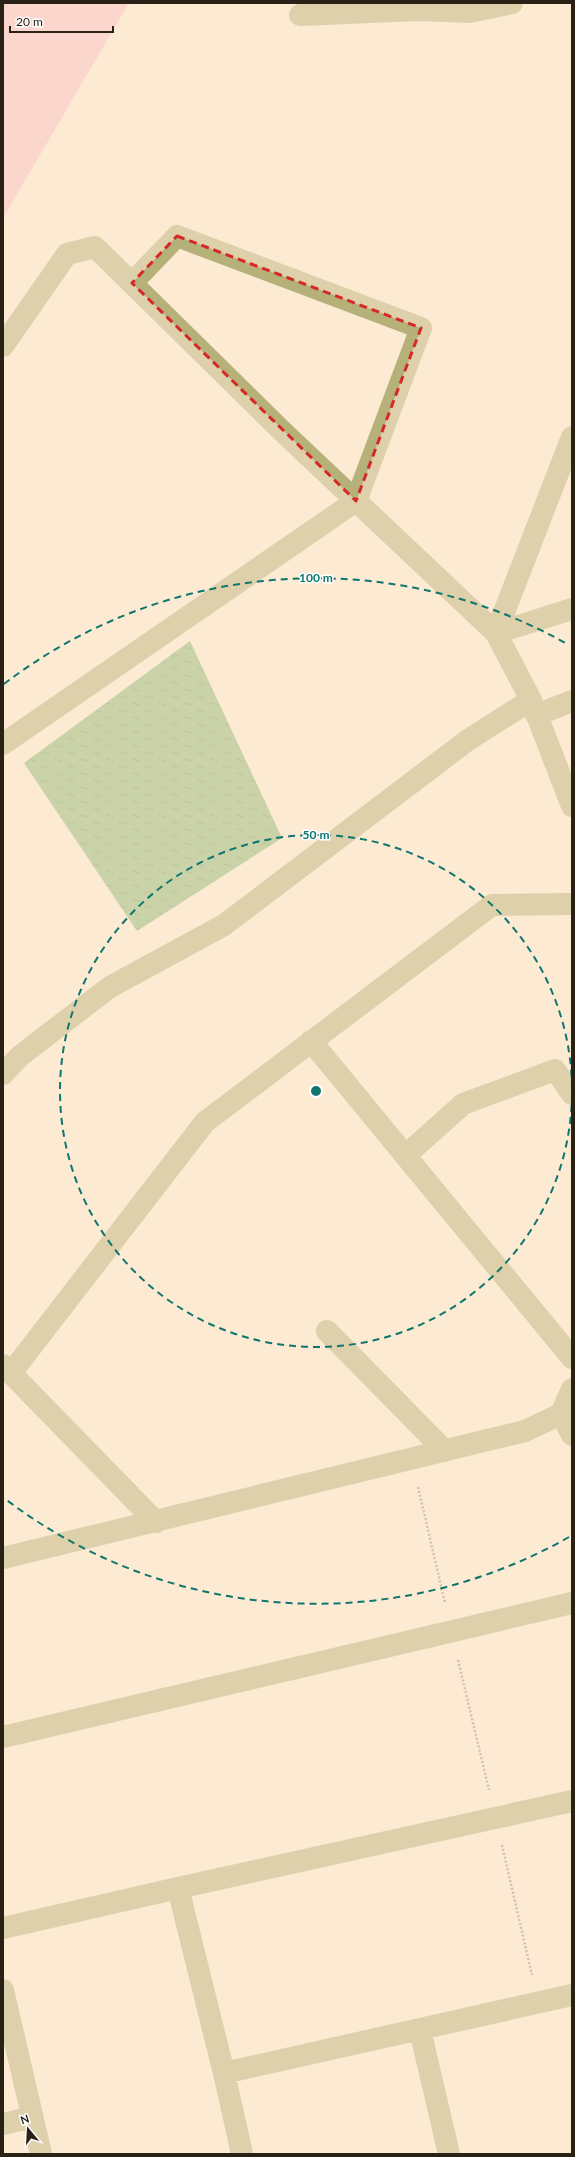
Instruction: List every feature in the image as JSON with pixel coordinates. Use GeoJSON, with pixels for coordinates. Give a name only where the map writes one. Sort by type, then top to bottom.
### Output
{"type":"FeatureCollection","features":[{"type":"Feature","properties":{"kind":"street"},"geometry":{"type":"LineString","coordinates":[[300,15],[420,7],[470,12],[512,3]]}},
{"type":"Feature","properties":{"kind":"street"},"geometry":{"type":"LineString","coordinates":[[3,744],[356,501],[421,328],[177,236],[132,283]]}},
{"type":"Feature","properties":{"kind":"street"},"geometry":{"type":"LineString","coordinates":[[3,346],[66,254],[95,247],[356,501],[496,633],[533,707],[572,806]]}},
{"type":"Feature","properties":{"kind":"street"},"geometry":{"type":"LineString","coordinates":[[496,633],[572,437]]}},
{"type":"Feature","properties":{"kind":"street"},"geometry":{"type":"LineString","coordinates":[[496,633],[572,609]]}},
{"type":"Feature","properties":{"kind":"street"},"geometry":{"type":"LineString","coordinates":[[3,1074],[20,1056],[110,988],[224,925],[468,740],[533,707],[572,701]]}},
{"type":"Feature","properties":{"kind":"street"},"geometry":{"type":"LineString","coordinates":[[156,1522],[7,1369],[205,1122],[492,905],[572,904]]}},
{"type":"Feature","properties":{"kind":"street"},"geometry":{"type":"LineString","coordinates":[[311,1041],[572,1358]]}},
{"type":"Feature","properties":{"kind":"street"},"geometry":{"type":"LineString","coordinates":[[406,1155],[462,1104],[548,1072],[555,1070],[572,1094]]}},
{"type":"Feature","properties":{"kind":"street"},"geometry":{"type":"LineString","coordinates":[[327,1331],[445,1451]]}},
{"type":"Feature","properties":{"kind":"street"},"geometry":{"type":"LineString","coordinates":[[3,1558],[156,1522],[524,1431],[561,1414],[572,1389]]}},
{"type":"Feature","properties":{"kind":"street"},"geometry":{"type":"LineString","coordinates":[[561,1414],[572,1435]]}},
{"type":"Feature","properties":{"kind":"street"},"geometry":{"type":"LineString","coordinates":[[3,1737],[572,1603]]}},
{"type":"Feature","properties":{"kind":"street"},"geometry":{"type":"LineString","coordinates":[[3,1928],[178,1888],[572,1802]]}},
{"type":"Feature","properties":{"kind":"street"},"geometry":{"type":"LineString","coordinates":[[178,1888],[224,2073],[242,2154]]}},
{"type":"Feature","properties":{"kind":"street"},"geometry":{"type":"LineString","coordinates":[[3,1990],[41,2154]]}},
{"type":"Feature","properties":{"kind":"street"},"geometry":{"type":"LineString","coordinates":[[224,2073],[572,1995]]}},
{"type":"Feature","properties":{"kind":"street"},"geometry":{"type":"LineString","coordinates":[[420,2030],[449,2154]]}},
{"type":"Feature","properties":{"kind":"street"},"geometry":{"type":"LineString","coordinates":[[3,2124],[32,2117]]}},
{"type":"Feature","properties":{"kind":"path"},"geometry":{"type":"LineString","coordinates":[[412,1459],[538,2002]]}},
{"type":"Feature","properties":{"kind":"highlighted area"},"geometry":{"type":"Polygon","coordinates":[[[177,236],[421,328],[356,501],[132,283],[177,236]]]}},
{"type":"Feature","properties":{"kind":"shaded area"},"geometry":{"type":"Polygon","coordinates":[[[3,3],[129,3],[3,218],[3,3]]]}},
{"type":"Feature","properties":{"kind":"water"},"geometry":{"type":"Polygon","coordinates":[[[190,641],[282,838],[137,931],[24,763],[190,641]]]}}]}
